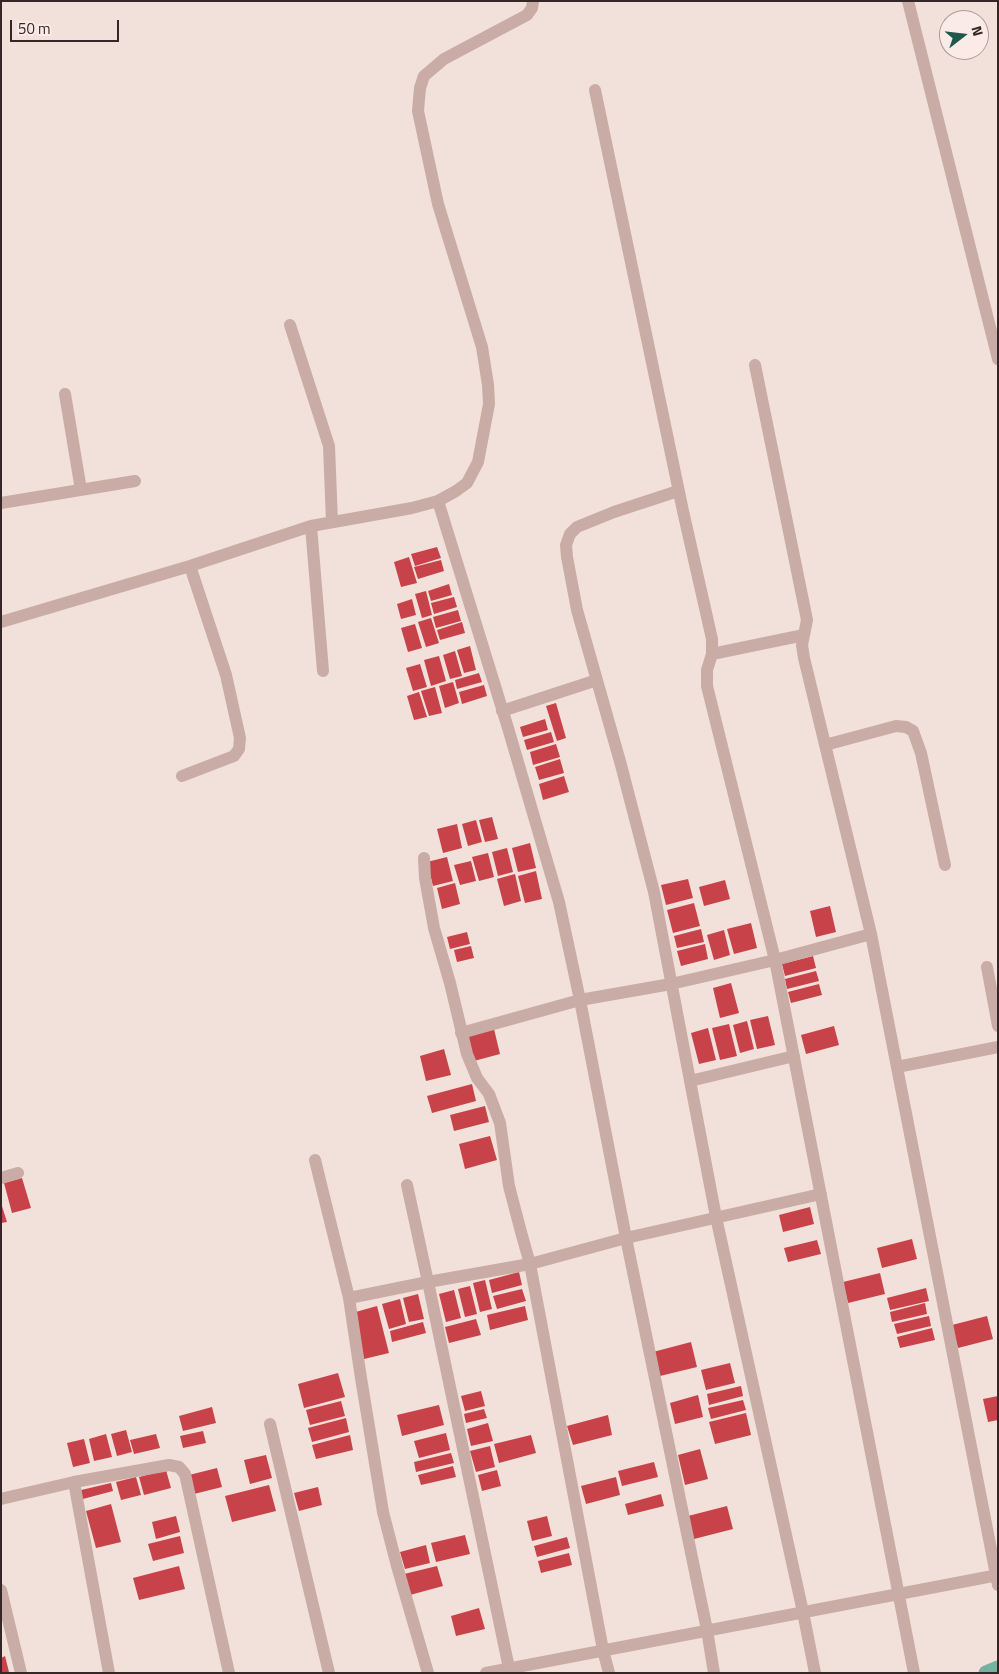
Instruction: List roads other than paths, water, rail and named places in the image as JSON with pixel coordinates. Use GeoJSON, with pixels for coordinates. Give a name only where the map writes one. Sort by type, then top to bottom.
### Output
{"type":"FeatureCollection","features":[{"type":"Feature","properties":{"kind":"street"},"geometry":{"type":"LineString","coordinates":[[1,622],[190,566],[311,526],[412,508],[438,501],[467,483],[478,462],[489,404],[488,385],[482,347],[438,204],[418,111],[420,88],[424,76],[444,59],[526,15],[532,8],[533,1]]}},
{"type":"Feature","properties":{"kind":"street"},"geometry":{"type":"LineString","coordinates":[[908,1],[998,359]]}},
{"type":"Feature","properties":{"kind":"street"},"geometry":{"type":"LineString","coordinates":[[595,90],[678,490],[712,639],[712,654],[707,670],[707,686],[775,960],[900,1593],[914,1673]]}},
{"type":"Feature","properties":{"kind":"street"},"geometry":{"type":"LineString","coordinates":[[290,325],[329,446],[332,522]]}},
{"type":"Feature","properties":{"kind":"street"},"geometry":{"type":"LineString","coordinates":[[486,1673],[900,1593],[997,1578],[871,934],[804,658],[802,645],[807,620],[755,365]]}},
{"type":"Feature","properties":{"kind":"street"},"geometry":{"type":"LineString","coordinates":[[65,394],[81,490]]}},
{"type":"Feature","properties":{"kind":"street"},"geometry":{"type":"LineString","coordinates":[[1,502],[135,481]]}},
{"type":"Feature","properties":{"kind":"street"},"geometry":{"type":"LineString","coordinates":[[678,490],[577,527],[570,534],[566,544],[566,557],[577,610],[654,892],[716,1217],[815,1673]]}},
{"type":"Feature","properties":{"kind":"street"},"geometry":{"type":"LineString","coordinates":[[438,501],[558,902],[580,1000],[626,1238],[707,1630],[714,1673]]}},
{"type":"Feature","properties":{"kind":"street"},"geometry":{"type":"LineString","coordinates":[[311,526],[323,671]]}},
{"type":"Feature","properties":{"kind":"street"},"geometry":{"type":"LineString","coordinates":[[182,776],[234,756],[239,749],[240,738],[226,675],[190,566]]}},
{"type":"Feature","properties":{"kind":"street"},"geometry":{"type":"LineString","coordinates":[[712,654],[804,635]]}},
{"type":"Feature","properties":{"kind":"street"},"geometry":{"type":"LineString","coordinates":[[502,711],[597,680]]}},
{"type":"Feature","properties":{"kind":"street"},"geometry":{"type":"LineString","coordinates":[[825,745],[896,726],[906,727],[912,731],[921,753],[946,865]]}},
{"type":"Feature","properties":{"kind":"street"},"geometry":{"type":"LineString","coordinates":[[424,858],[425,878],[434,928],[461,1033],[471,1067],[489,1094],[500,1123],[509,1186],[530,1264],[603,1650],[609,1673]]}},
{"type":"Feature","properties":{"kind":"street"},"geometry":{"type":"LineString","coordinates":[[461,1033],[580,1000],[671,984],[775,960],[871,934]]}},
{"type":"Feature","properties":{"kind":"street"},"geometry":{"type":"LineString","coordinates":[[987,967],[998,1026]]}},
{"type":"Feature","properties":{"kind":"street"},"geometry":{"type":"LineString","coordinates":[[897,1067],[998,1047]]}},
{"type":"Feature","properties":{"kind":"street"},"geometry":{"type":"LineString","coordinates":[[690,1081],[794,1056]]}},
{"type":"Feature","properties":{"kind":"street"},"geometry":{"type":"LineString","coordinates":[[315,1160],[350,1298],[383,1512],[428,1673]]}},
{"type":"Feature","properties":{"kind":"street"},"geometry":{"type":"LineString","coordinates":[[1,1178],[18,1173]]}},
{"type":"Feature","properties":{"kind":"street"},"geometry":{"type":"LineString","coordinates":[[407,1185],[509,1670]]}},
{"type":"Feature","properties":{"kind":"street"},"geometry":{"type":"LineString","coordinates":[[350,1298],[530,1264],[626,1238],[821,1194]]}},
{"type":"Feature","properties":{"kind":"street"},"geometry":{"type":"LineString","coordinates":[[270,1424],[329,1673]]}},
{"type":"Feature","properties":{"kind":"street"},"geometry":{"type":"LineString","coordinates":[[1,1499],[74,1482],[169,1465],[178,1467],[184,1474],[229,1673]]}},
{"type":"Feature","properties":{"kind":"street"},"geometry":{"type":"LineString","coordinates":[[74,1482],[109,1673]]}},
{"type":"Feature","properties":{"kind":"street"},"geometry":{"type":"LineString","coordinates":[[1,1590],[21,1673]]}},
{"type":"Feature","properties":{"kind":"waterway"},"geometry":{"type":"LineString","coordinates":[[986,1673],[998,1668]]}}]}
